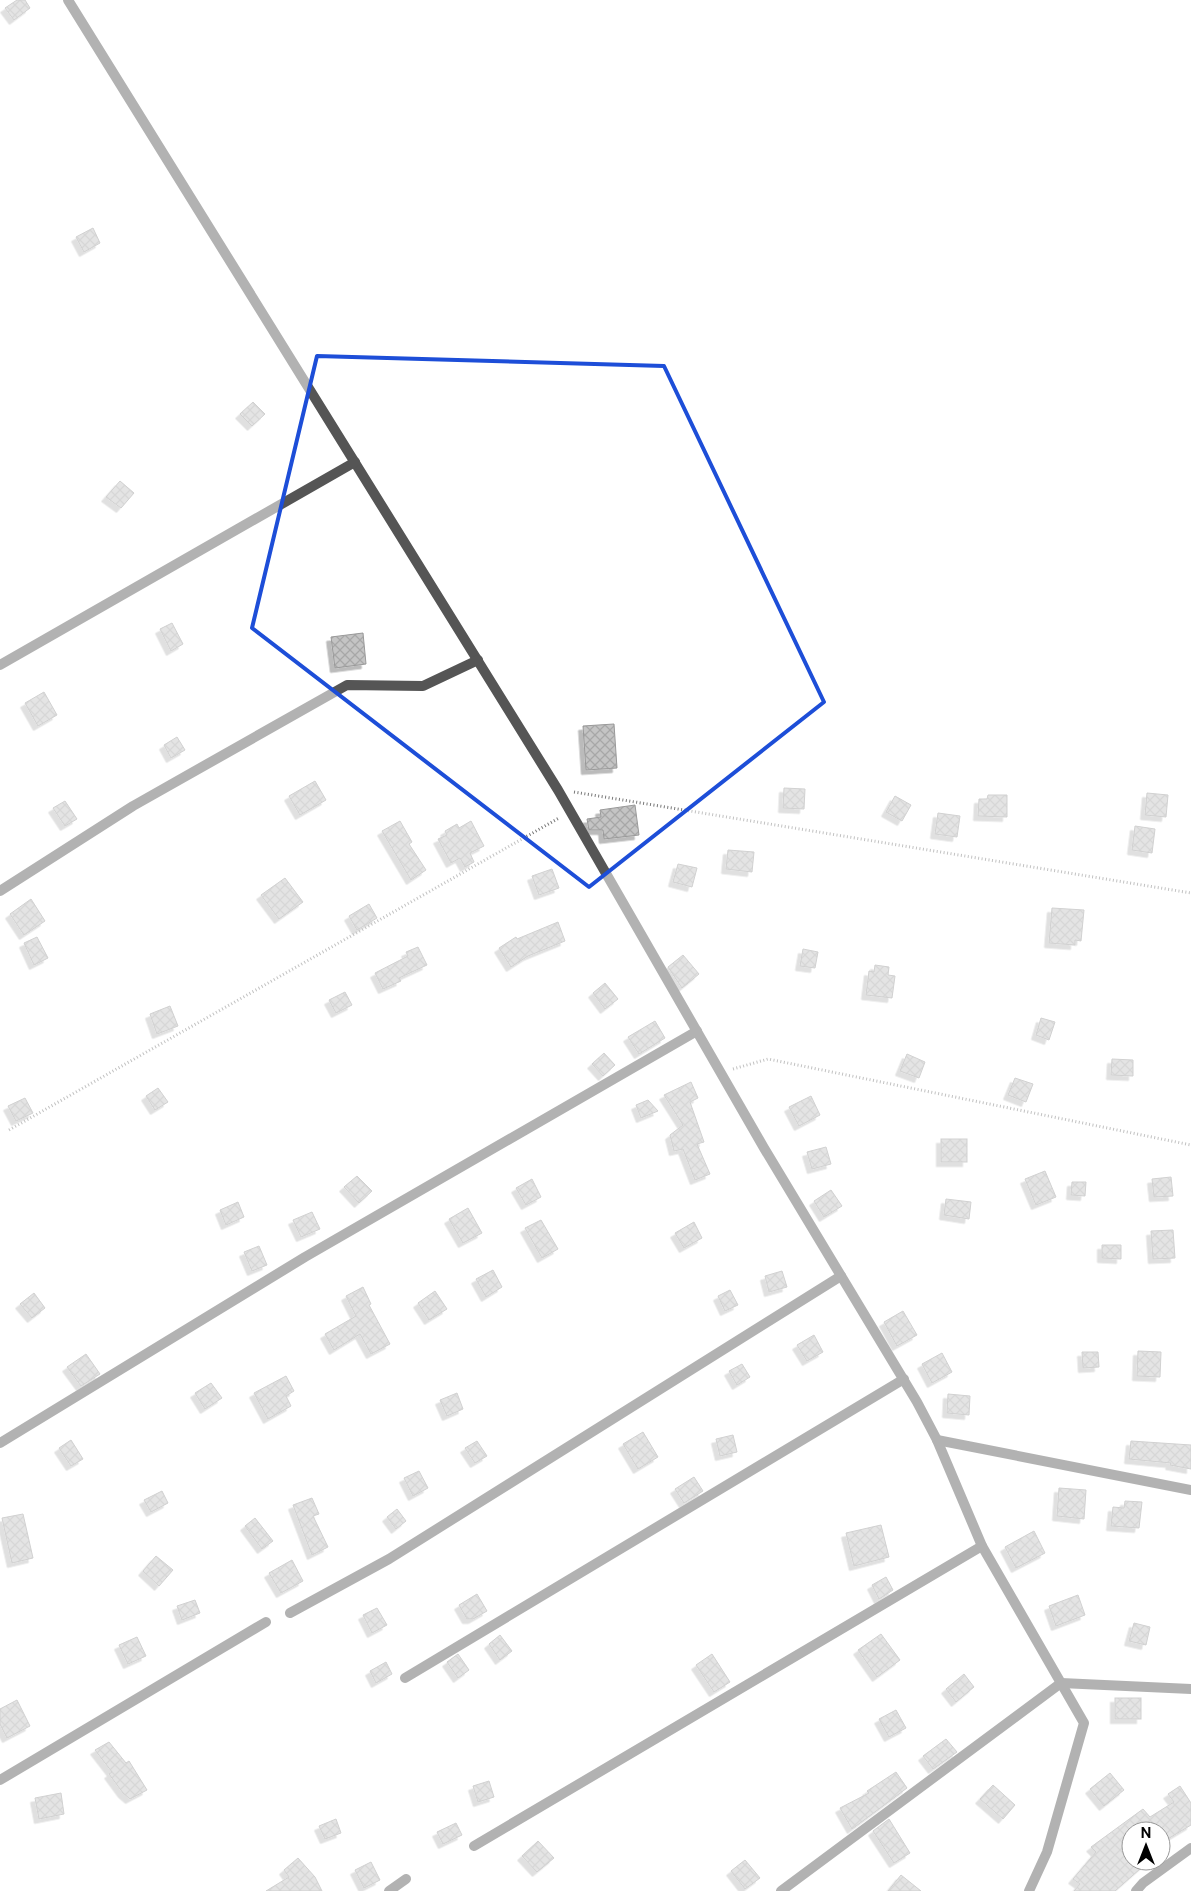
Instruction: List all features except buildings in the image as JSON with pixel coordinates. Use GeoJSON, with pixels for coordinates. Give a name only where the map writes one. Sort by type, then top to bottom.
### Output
{"type":"FeatureCollection","features":[{"type":"Feature","properties":{"kind":"street"},"geometry":{"type":"LineString","coordinates":[[68,0],[571,811],[720,1072],[904,1379],[937,1440],[982,1546],[1084,1723],[1047,1852],[1029,1891]]}},
{"type":"Feature","properties":{"kind":"street"},"geometry":{"type":"LineString","coordinates":[[0,665],[355,462]]}},
{"type":"Feature","properties":{"kind":"street"},"geometry":{"type":"LineString","coordinates":[[0,891],[133,806],[347,685],[423,686],[478,660]]}},
{"type":"Feature","properties":{"kind":"street"},"geometry":{"type":"LineString","coordinates":[[0,1443],[305,1257],[697,1031]]}},
{"type":"Feature","properties":{"kind":"street"},"geometry":{"type":"LineString","coordinates":[[290,1613],[389,1559],[841,1276]]}},
{"type":"Feature","properties":{"kind":"street"},"geometry":{"type":"LineString","coordinates":[[405,1678],[904,1379]]}},
{"type":"Feature","properties":{"kind":"street"},"geometry":{"type":"LineString","coordinates":[[937,1440],[1191,1490]]}},
{"type":"Feature","properties":{"kind":"street"},"geometry":{"type":"LineString","coordinates":[[474,1846],[982,1546]]}},
{"type":"Feature","properties":{"kind":"street"},"geometry":{"type":"LineString","coordinates":[[0,1780],[266,1622]]}},
{"type":"Feature","properties":{"kind":"street"},"geometry":{"type":"LineString","coordinates":[[781,1891],[1060,1683],[1191,1689]]}},
{"type":"Feature","properties":{"kind":"street"},"geometry":{"type":"LineString","coordinates":[[1136,1891],[1143,1883],[1191,1848]]}},
{"type":"Feature","properties":{"kind":"street"},"geometry":{"type":"LineString","coordinates":[[388,1891],[406,1879]]}},
{"type":"Feature","properties":{"kind":"path"},"geometry":{"type":"LineString","coordinates":[[558,790],[1191,893]]}},
{"type":"Feature","properties":{"kind":"path"},"geometry":{"type":"LineString","coordinates":[[9,1130],[571,811]]}},
{"type":"Feature","properties":{"kind":"path"},"geometry":{"type":"LineString","coordinates":[[720,1072],[768,1059],[1191,1145]]}},
{"type":"Feature","properties":{"kind":"highlighted area"},"geometry":{"type":"Polygon","coordinates":[[[317,356],[664,366],[824,702],[589,887],[252,628],[317,356]]]}}]}
